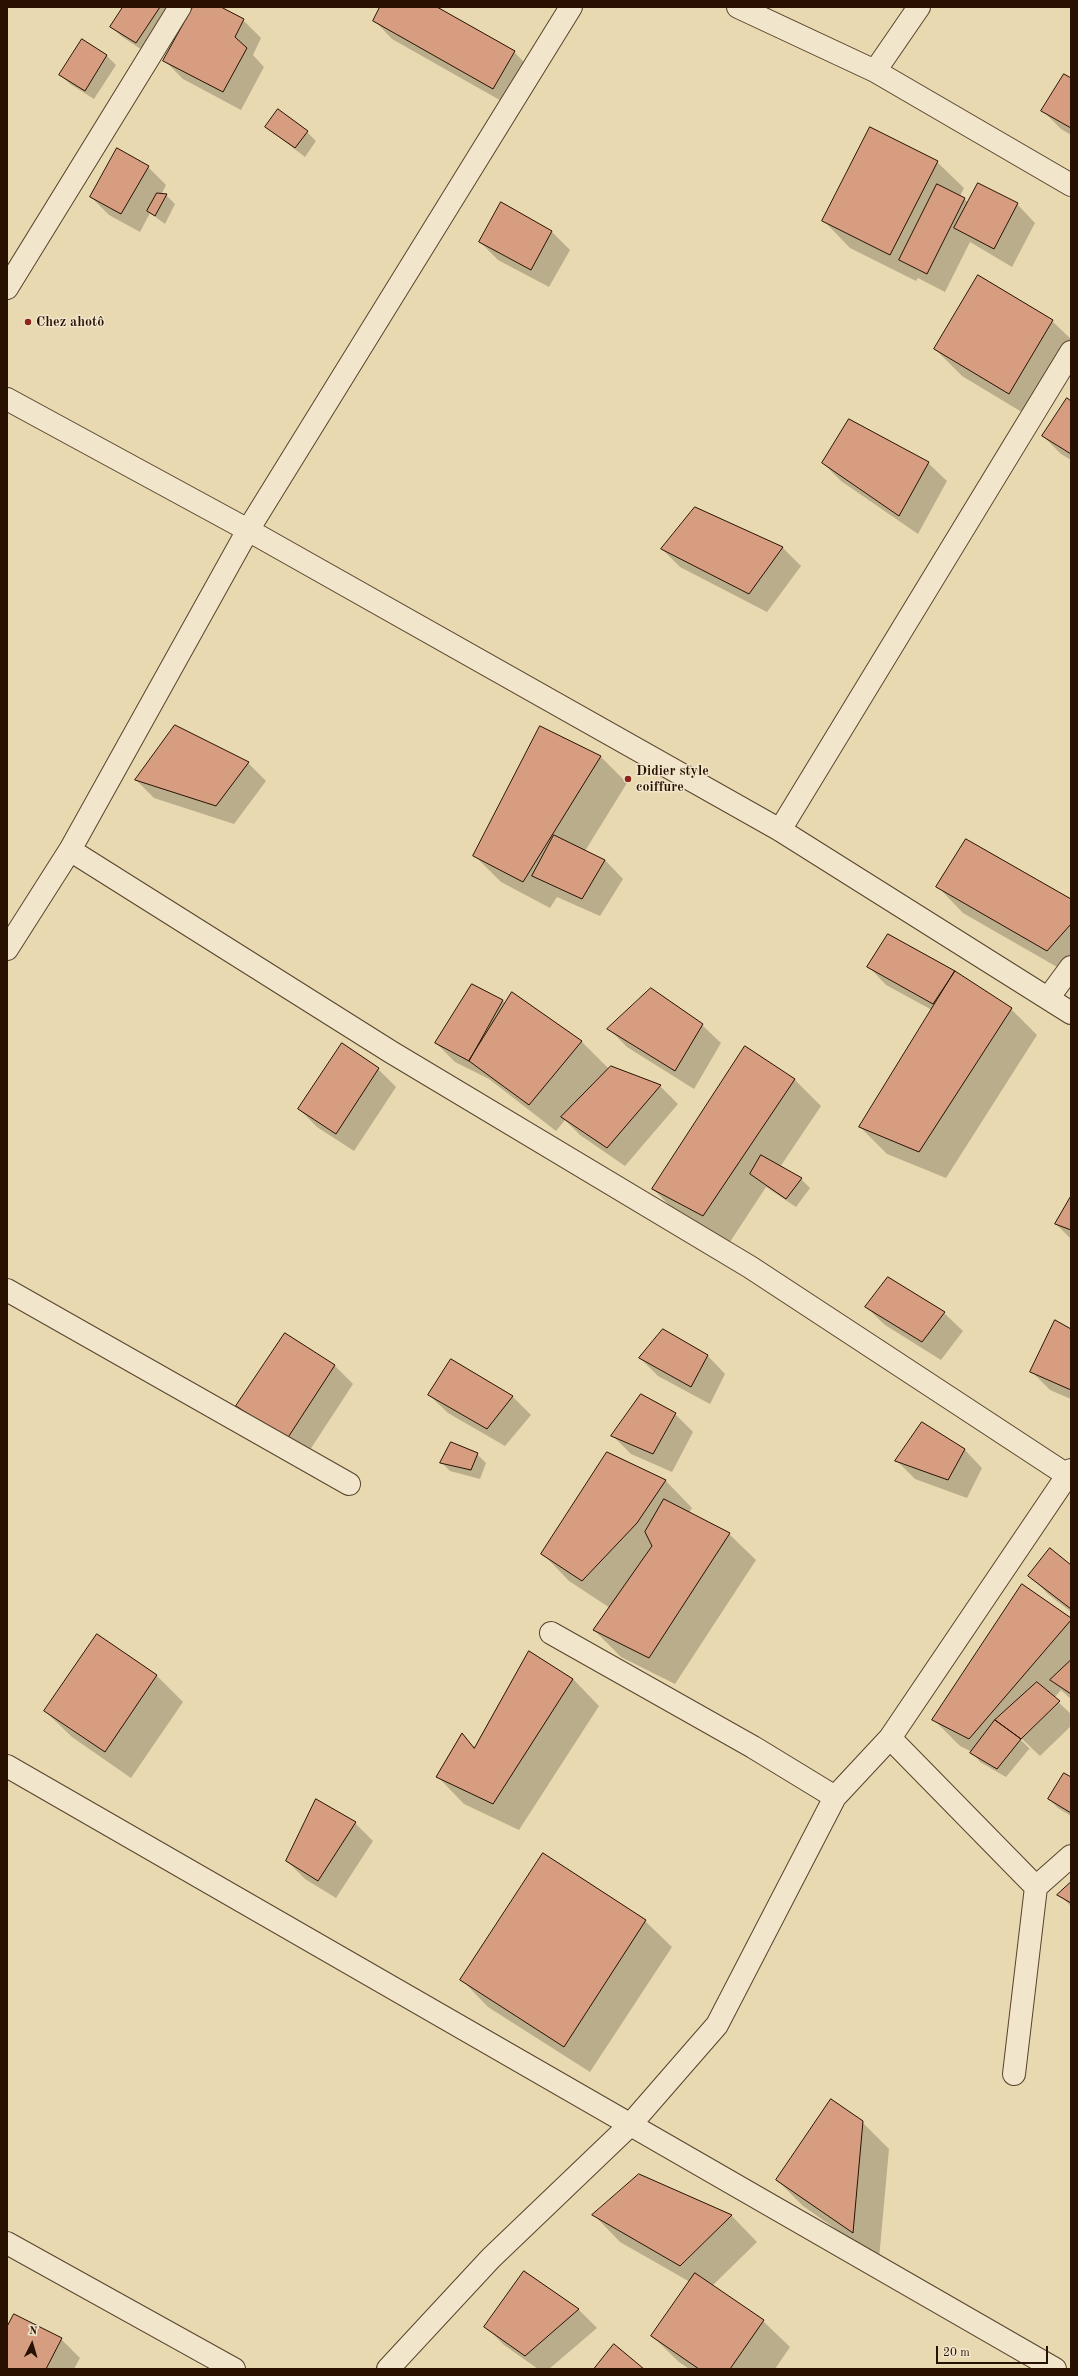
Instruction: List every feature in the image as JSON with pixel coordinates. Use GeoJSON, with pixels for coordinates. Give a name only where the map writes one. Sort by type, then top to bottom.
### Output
{"type":"FeatureCollection","features":[{"type":"Feature","properties":{"kind":"street"},"geometry":{"type":"LineString","coordinates":[[7,288],[180,7]]}},
{"type":"Feature","properties":{"kind":"street"},"geometry":{"type":"LineString","coordinates":[[7,949],[70,850],[248,530],[571,7]]}},
{"type":"Feature","properties":{"kind":"street"},"geometry":{"type":"LineString","coordinates":[[738,7],[875,71],[1071,185]]}},
{"type":"Feature","properties":{"kind":"street"},"geometry":{"type":"LineString","coordinates":[[875,71],[918,7]]}},
{"type":"Feature","properties":{"kind":"street"},"geometry":{"type":"LineString","coordinates":[[780,830],[1071,352]]}},
{"type":"Feature","properties":{"kind":"street"},"geometry":{"type":"LineString","coordinates":[[7,400],[248,530],[780,830],[1071,1013]]}},
{"type":"Feature","properties":{"kind":"street"},"geometry":{"type":"LineString","coordinates":[[70,850],[391,1052],[750,1267],[1069,1472],[890,1738],[835,1797],[717,2025],[630,2125],[491,2258],[388,2369]]}},
{"type":"Feature","properties":{"kind":"street"},"geometry":{"type":"LineString","coordinates":[[1049,998],[1071,967]]}},
{"type":"Feature","properties":{"kind":"street"},"geometry":{"type":"LineString","coordinates":[[7,1290],[349,1484]]}},
{"type":"Feature","properties":{"kind":"street"},"geometry":{"type":"LineString","coordinates":[[551,1633],[753,1747],[835,1797]]}},
{"type":"Feature","properties":{"kind":"street"},"geometry":{"type":"LineString","coordinates":[[890,1738],[1036,1887]]}},
{"type":"Feature","properties":{"kind":"street"},"geometry":{"type":"LineString","coordinates":[[7,1766],[1055,2369]]}},
{"type":"Feature","properties":{"kind":"street"},"geometry":{"type":"LineString","coordinates":[[1014,2074],[1036,1887],[1071,1856]]}},
{"type":"Feature","properties":{"kind":"street"},"geometry":{"type":"LineString","coordinates":[[7,2243],[234,2369]]}},
{"type":"Feature","properties":{"kind":"building"},"geometry":{"type":"Polygon","coordinates":[[[123,7],[160,7],[136,43],[110,27],[123,7]]]}},
{"type":"Feature","properties":{"kind":"building"},"geometry":{"type":"Polygon","coordinates":[[[193,7],[221,7],[244,19],[235,37],[247,48],[223,92],[163,61],[193,7]]]}},
{"type":"Feature","properties":{"kind":"building"},"geometry":{"type":"Polygon","coordinates":[[[380,7],[437,7],[515,51],[493,89],[373,21],[380,7]]]}},
{"type":"Feature","properties":{"kind":"building"},"geometry":{"type":"Polygon","coordinates":[[[82,39],[107,55],[85,91],[59,75],[82,39]]]}},
{"type":"Feature","properties":{"kind":"building"},"geometry":{"type":"Polygon","coordinates":[[[1064,74],[1071,78],[1071,128],[1041,111],[1064,74]]]}},
{"type":"Feature","properties":{"kind":"building"},"geometry":{"type":"Polygon","coordinates":[[[278,109],[308,131],[295,148],[265,127],[278,109]]]}},
{"type":"Feature","properties":{"kind":"building"},"geometry":{"type":"Polygon","coordinates":[[[870,127],[938,161],[890,255],[822,221],[870,127]]]}},
{"type":"Feature","properties":{"kind":"building"},"geometry":{"type":"Polygon","coordinates":[[[117,148],[149,166],[121,214],[90,197],[117,148]]]}},
{"type":"Feature","properties":{"kind":"building"},"geometry":{"type":"Polygon","coordinates":[[[978,183],[1018,203],[994,249],[954,228],[978,183]]]}},
{"type":"Feature","properties":{"kind":"building"},"geometry":{"type":"Polygon","coordinates":[[[937,184],[965,198],[927,274],[899,260],[937,184]]]}},
{"type":"Feature","properties":{"kind":"building"},"geometry":{"type":"Polygon","coordinates":[[[157,193],[167,194],[155,216],[147,211],[157,193]]]}},
{"type":"Feature","properties":{"kind":"building"},"geometry":{"type":"Polygon","coordinates":[[[501,202],[552,231],[531,270],[479,242],[501,202]]]}},
{"type":"Feature","properties":{"kind":"building"},"geometry":{"type":"Polygon","coordinates":[[[978,275],[1053,320],[1009,394],[934,349],[978,275]]]}},
{"type":"Feature","properties":{"kind":"building"},"geometry":{"type":"Polygon","coordinates":[[[1067,398],[1071,401],[1071,454],[1042,436],[1067,398]]]}},
{"type":"Feature","properties":{"kind":"building"},"geometry":{"type":"Polygon","coordinates":[[[849,419],[929,462],[899,516],[822,463],[849,419]]]}},
{"type":"Feature","properties":{"kind":"building"},"geometry":{"type":"Polygon","coordinates":[[[695,507],[783,547],[749,594],[661,549],[695,507]]]}},
{"type":"Feature","properties":{"kind":"building"},"geometry":{"type":"Polygon","coordinates":[[[175,725],[249,762],[216,806],[135,780],[175,725]]]}},
{"type":"Feature","properties":{"kind":"building"},"geometry":{"type":"Polygon","coordinates":[[[540,726],[601,756],[523,882],[473,856],[540,726]]]}},
{"type":"Feature","properties":{"kind":"building"},"geometry":{"type":"Polygon","coordinates":[[[554,835],[605,860],[582,899],[532,876],[554,835]]]}},
{"type":"Feature","properties":{"kind":"building"},"geometry":{"type":"Polygon","coordinates":[[[966,839],[1071,899],[1071,924],[1047,951],[936,887],[966,839]]]}},
{"type":"Feature","properties":{"kind":"building"},"geometry":{"type":"Polygon","coordinates":[[[888,934],[955,971],[933,1004],[867,967],[888,934]]]}},
{"type":"Feature","properties":{"kind":"building"},"geometry":{"type":"Polygon","coordinates":[[[955,971],[1012,1008],[919,1152],[859,1127],[955,971]]]}},
{"type":"Feature","properties":{"kind":"building"},"geometry":{"type":"Polygon","coordinates":[[[472,984],[503,1000],[469,1061],[435,1043],[472,984]]]}},
{"type":"Feature","properties":{"kind":"building"},"geometry":{"type":"Polygon","coordinates":[[[651,988],[703,1024],[675,1071],[607,1029],[651,988]]]}},
{"type":"Feature","properties":{"kind":"building"},"geometry":{"type":"Polygon","coordinates":[[[512,992],[582,1041],[529,1105],[469,1061],[512,992]]]}},
{"type":"Feature","properties":{"kind":"building"},"geometry":{"type":"Polygon","coordinates":[[[342,1043],[379,1068],[336,1134],[298,1109],[342,1043]]]}},
{"type":"Feature","properties":{"kind":"building"},"geometry":{"type":"Polygon","coordinates":[[[745,1046],[795,1079],[703,1216],[652,1189],[745,1046]]]}},
{"type":"Feature","properties":{"kind":"building"},"geometry":{"type":"Polygon","coordinates":[[[611,1066],[661,1085],[607,1148],[561,1117],[611,1066]]]}},
{"type":"Feature","properties":{"kind":"building"},"geometry":{"type":"Polygon","coordinates":[[[761,1155],[802,1178],[786,1199],[750,1174],[761,1155]]]}},
{"type":"Feature","properties":{"kind":"building"},"geometry":{"type":"Polygon","coordinates":[[[1071,1196],[1071,1230],[1055,1224],[1071,1196]]]}},
{"type":"Feature","properties":{"kind":"building"},"geometry":{"type":"Polygon","coordinates":[[[888,1277],[945,1312],[922,1342],[865,1307],[888,1277]]]}},
{"type":"Feature","properties":{"kind":"building"},"geometry":{"type":"Polygon","coordinates":[[[1055,1320],[1071,1329],[1071,1390],[1030,1372],[1055,1320]]]}},
{"type":"Feature","properties":{"kind":"building"},"geometry":{"type":"Polygon","coordinates":[[[663,1329],[708,1355],[691,1387],[639,1358],[663,1329]]]}},
{"type":"Feature","properties":{"kind":"building"},"geometry":{"type":"Polygon","coordinates":[[[285,1333],[335,1365],[287,1439],[236,1406],[285,1333]]]}},
{"type":"Feature","properties":{"kind":"building"},"geometry":{"type":"Polygon","coordinates":[[[451,1359],[513,1396],[487,1429],[428,1395],[451,1359]]]}},
{"type":"Feature","properties":{"kind":"building"},"geometry":{"type":"Polygon","coordinates":[[[641,1394],[676,1413],[653,1454],[611,1436],[641,1394]]]}},
{"type":"Feature","properties":{"kind":"building"},"geometry":{"type":"Polygon","coordinates":[[[922,1422],[965,1449],[948,1480],[895,1461],[922,1422]]]}},
{"type":"Feature","properties":{"kind":"building"},"geometry":{"type":"Polygon","coordinates":[[[451,1442],[478,1453],[471,1470],[440,1463],[451,1442]]]}},
{"type":"Feature","properties":{"kind":"building"},"geometry":{"type":"Polygon","coordinates":[[[607,1452],[666,1480],[637,1523],[582,1581],[541,1554],[607,1452]]]}},
{"type":"Feature","properties":{"kind":"building"},"geometry":{"type":"Polygon","coordinates":[[[664,1499],[730,1533],[649,1658],[593,1630],[652,1546],[645,1532],[664,1499]]]}},
{"type":"Feature","properties":{"kind":"building"},"geometry":{"type":"Polygon","coordinates":[[[1050,1548],[1071,1565],[1071,1609],[1028,1576],[1050,1548]]]}},
{"type":"Feature","properties":{"kind":"building"},"geometry":{"type":"Polygon","coordinates":[[[1022,1584],[1071,1618],[1071,1620],[969,1739],[932,1720],[1022,1584]]]}},
{"type":"Feature","properties":{"kind":"building"},"geometry":{"type":"Polygon","coordinates":[[[97,1634],[157,1675],[105,1752],[44,1711],[97,1634]]]}},
{"type":"Feature","properties":{"kind":"building"},"geometry":{"type":"Polygon","coordinates":[[[529,1651],[573,1679],[493,1804],[436,1777],[462,1733],[474,1748],[529,1651]]]}},
{"type":"Feature","properties":{"kind":"building"},"geometry":{"type":"Polygon","coordinates":[[[1071,1660],[1071,1694],[1050,1680],[1071,1660]]]}},
{"type":"Feature","properties":{"kind":"building"},"geometry":{"type":"Polygon","coordinates":[[[1037,1682],[1060,1701],[1021,1739],[995,1720],[1037,1682]]]}},
{"type":"Feature","properties":{"kind":"building"},"geometry":{"type":"Polygon","coordinates":[[[995,1720],[1021,1739],[997,1769],[970,1753],[995,1720]]]}},
{"type":"Feature","properties":{"kind":"building"},"geometry":{"type":"Polygon","coordinates":[[[1064,1773],[1071,1777],[1071,1813],[1048,1799],[1064,1773]]]}},
{"type":"Feature","properties":{"kind":"building"},"geometry":{"type":"Polygon","coordinates":[[[316,1799],[356,1822],[318,1881],[286,1861],[316,1799]]]}},
{"type":"Feature","properties":{"kind":"building"},"geometry":{"type":"Polygon","coordinates":[[[543,1853],[646,1920],[564,2047],[460,1980],[543,1853]]]}},
{"type":"Feature","properties":{"kind":"building"},"geometry":{"type":"Polygon","coordinates":[[[1071,1882],[1071,1903],[1057,1895],[1071,1882]]]}},
{"type":"Feature","properties":{"kind":"building"},"geometry":{"type":"Polygon","coordinates":[[[831,2099],[863,2121],[853,2233],[776,2180],[831,2099]]]}},
{"type":"Feature","properties":{"kind":"building"},"geometry":{"type":"Polygon","coordinates":[[[639,2174],[732,2215],[680,2266],[592,2215],[639,2174]]]}},
{"type":"Feature","properties":{"kind":"building"},"geometry":{"type":"Polygon","coordinates":[[[524,2271],[579,2309],[525,2356],[484,2327],[524,2271]]]}},
{"type":"Feature","properties":{"kind":"building"},"geometry":{"type":"Polygon","coordinates":[[[695,2273],[764,2320],[730,2369],[699,2369],[651,2336],[695,2273]]]}},
{"type":"Feature","properties":{"kind":"building"},"geometry":{"type":"Polygon","coordinates":[[[14,2314],[62,2338],[46,2369],[7,2369],[7,2327],[14,2314]]]}},
{"type":"Feature","properties":{"kind":"building"},"geometry":{"type":"Polygon","coordinates":[[[614,2344],[644,2369],[594,2369],[614,2344]]]}},
{"type":"Feature","properties":{"kind":"place","name":"Chez ahotô"},"geometry":{"type":"Point","coordinates":[28,322]}},
{"type":"Feature","properties":{"kind":"place","name":"Didier style coiffure"},"geometry":{"type":"Point","coordinates":[628,779]}}]}
